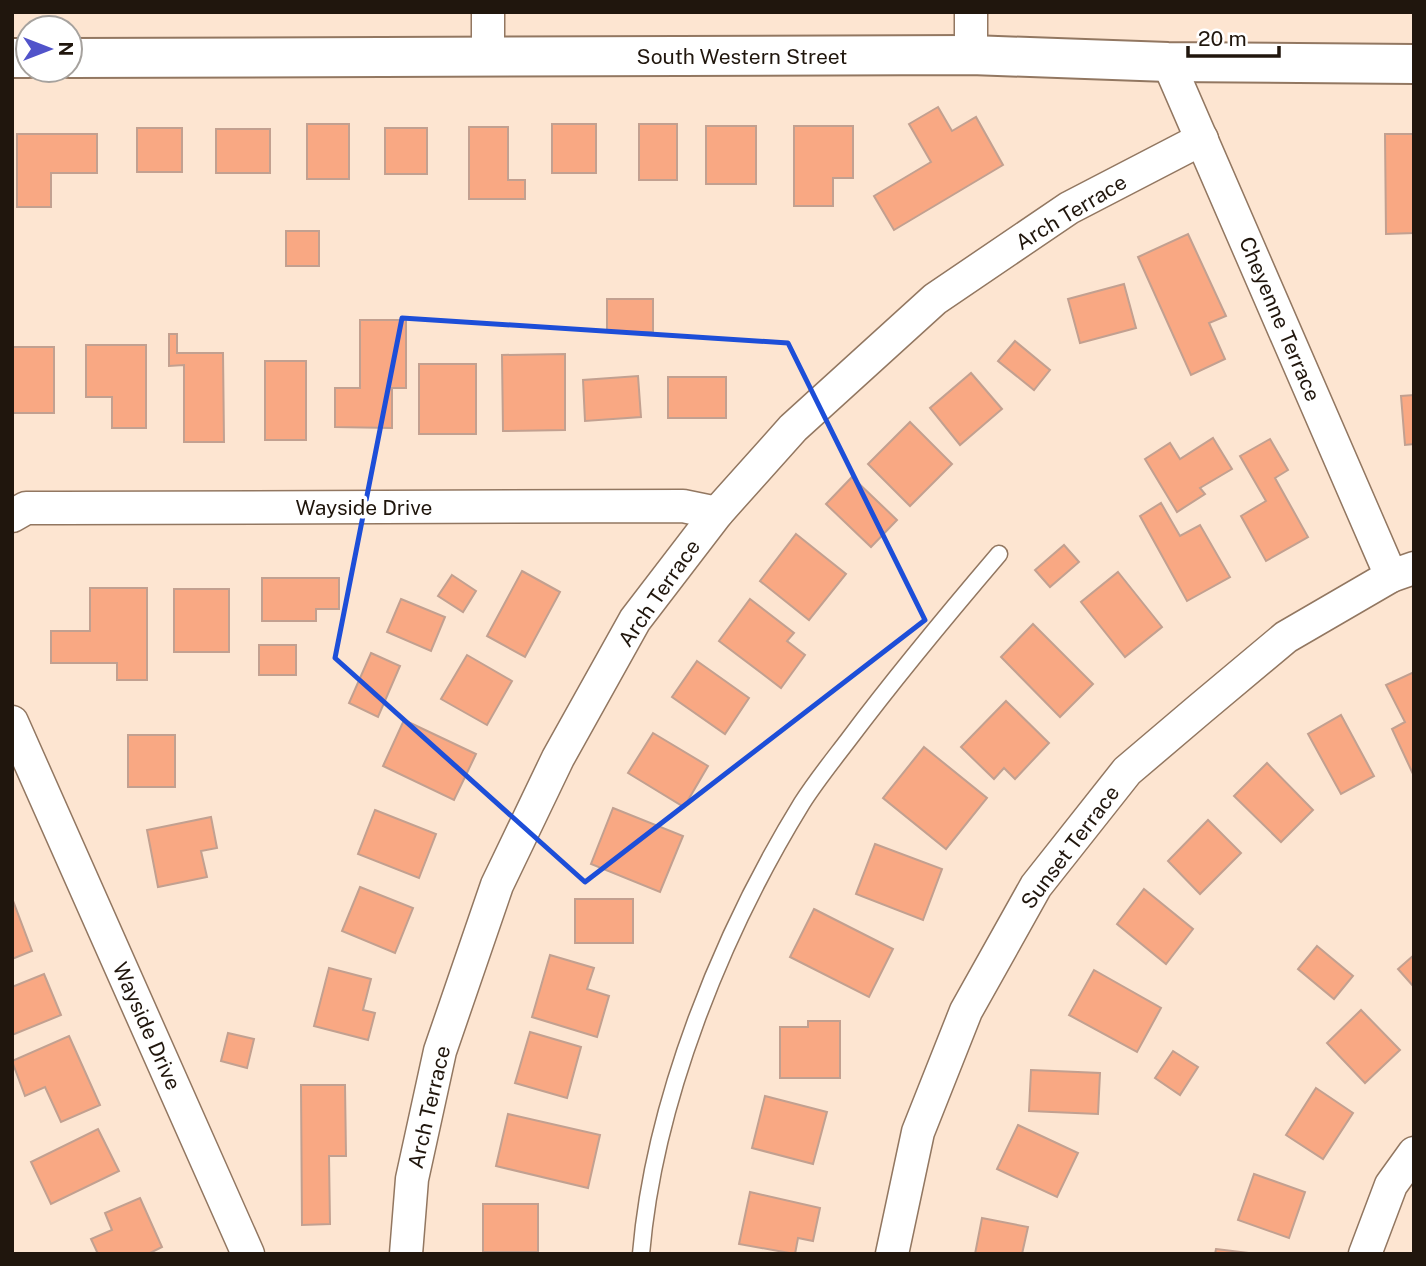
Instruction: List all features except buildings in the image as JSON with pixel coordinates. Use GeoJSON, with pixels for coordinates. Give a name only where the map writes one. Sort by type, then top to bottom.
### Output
{"type":"FeatureCollection","features":[{"type":"Feature","properties":{"kind":"main road","name":"South Western Street"},"geometry":{"type":"LineString","coordinates":[[84,58],[971,55],[1168,62],[1414,64]]}},
{"type":"Feature","properties":{"kind":"street"},"geometry":{"type":"LineString","coordinates":[[488,12],[488,57]]}},
{"type":"Feature","properties":{"kind":"street"},"geometry":{"type":"LineString","coordinates":[[971,12],[971,55]]}},
{"type":"Feature","properties":{"kind":"street","name":"Cheyenne Terrace"},"geometry":{"type":"LineString","coordinates":[[1168,62],[1403,572]]}},
{"type":"Feature","properties":{"kind":"street","name":"Arch Terrace"},"geometry":{"type":"LineString","coordinates":[[406,1254],[412,1179],[440,1051],[497,885],[558,758],[635,620],[717,513],[793,428],[935,299],[1069,208],[1202,139]]}},
{"type":"Feature","properties":{"kind":"street","name":"Wayside Drive"},"geometry":{"type":"LineString","coordinates":[[17,509],[683,506],[717,513]]}},
{"type":"Feature","properties":{"kind":"street","name":"Sunset Terrace"},"geometry":{"type":"LineString","coordinates":[[892,1254],[918,1132],[966,1011],[1036,886],[1127,771],[1286,637],[1403,572]]}},
{"type":"Feature","properties":{"kind":"street","name":"Wayside Drive"},"geometry":{"type":"LineString","coordinates":[[12,722],[248,1254]]}},
{"type":"Feature","properties":{"kind":"street"},"geometry":{"type":"LineString","coordinates":[[1364,1254],[1391,1185],[1414,1153]]}},
{"type":"Feature","properties":{"kind":"lane"},"geometry":{"type":"LineString","coordinates":[[641,1254],[651,1181],[686,1048],[732,932],[802,802],[906,663],[999,554]]}},
{"type":"Feature","properties":{"kind":"highlighted area"},"geometry":{"type":"Polygon","coordinates":[[[402,318],[788,343],[925,620],[585,882],[335,658],[402,318]]]}}]}
